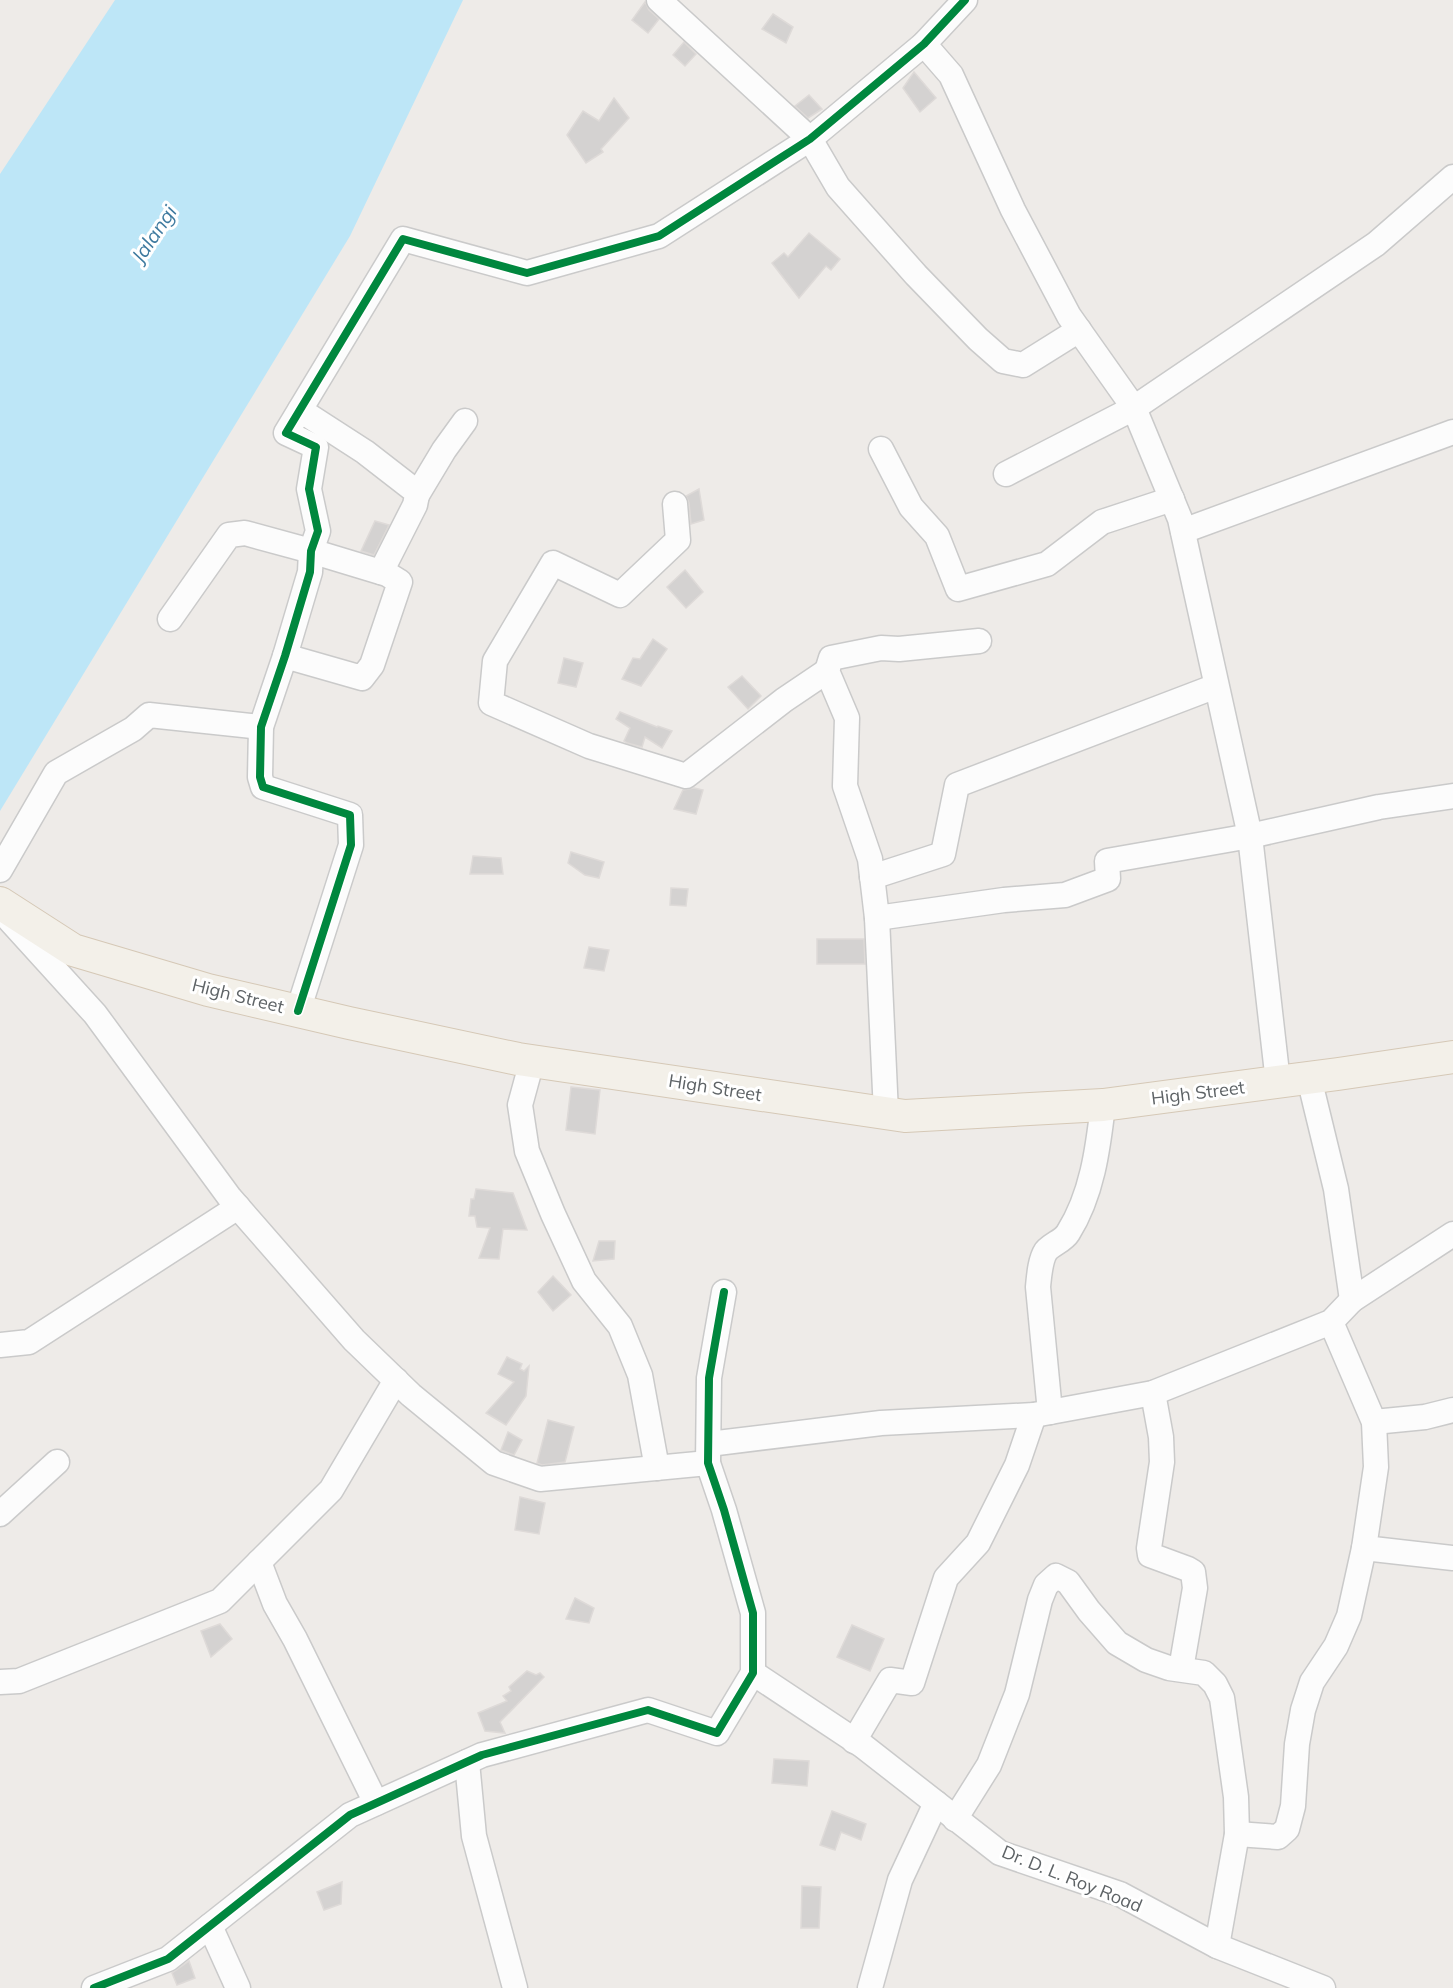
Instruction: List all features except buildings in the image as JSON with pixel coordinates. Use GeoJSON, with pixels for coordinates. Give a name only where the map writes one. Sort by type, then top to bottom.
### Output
{"type":"FeatureCollection","features":[{"type":"Feature","properties":{"kind":"main road","name":"High Street"},"geometry":{"type":"LineString","coordinates":[[0,903],[73,950],[208,990],[532,1061],[905,1116],[1103,1105],[1453,1057]]}},
{"type":"Feature","properties":{"kind":"street"},"geometry":{"type":"LineString","coordinates":[[659,0],[810,139],[838,187],[916,275],[978,339],[1003,361],[1023,365],[1079,330]]}},
{"type":"Feature","properties":{"kind":"street"},"geometry":{"type":"LineString","coordinates":[[298,1011],[351,844],[350,815],[263,787],[260,777],[261,727],[310,572],[311,551],[318,531],[309,489],[316,447],[286,433],[403,239],[527,273],[658,236],[810,139],[924,44],[942,9],[965,0]]}},
{"type":"Feature","properties":{"kind":"street"},"geometry":{"type":"LineString","coordinates":[[924,44],[951,75],[1013,210],[1069,316],[1134,408],[1183,531],[1250,836],[1278,1082]]}},
{"type":"Feature","properties":{"kind":"street"},"geometry":{"type":"LineString","coordinates":[[1006,474],[1134,408],[1376,244],[1453,177]]}},
{"type":"Feature","properties":{"kind":"street"},"geometry":{"type":"LineString","coordinates":[[300,410],[365,452],[411,486],[417,495]]}},
{"type":"Feature","properties":{"kind":"street"},"geometry":{"type":"LineString","coordinates":[[381,572],[415,505],[417,495],[444,450],[465,421]]}},
{"type":"Feature","properties":{"kind":"street"},"geometry":{"type":"LineString","coordinates":[[1183,531],[1453,432]]}},
{"type":"Feature","properties":{"kind":"street"},"geometry":{"type":"LineString","coordinates":[[881,449],[911,507],[937,536],[958,589],[1047,564],[1102,522],[1172,499]]}},
{"type":"Feature","properties":{"kind":"street"},"geometry":{"type":"LineString","coordinates":[[675,504],[678,540],[620,595],[553,563],[495,661],[491,703],[589,746],[686,777],[784,700],[827,671],[831,658],[881,648],[899,649],[979,641]]}},
{"type":"Feature","properties":{"kind":"street"},"geometry":{"type":"LineString","coordinates":[[170,618],[229,535],[244,533],[311,551],[381,572],[400,582],[372,665],[362,678],[285,656]]}},
{"type":"Feature","properties":{"kind":"street"},"geometry":{"type":"LineString","coordinates":[[827,671],[847,718],[844,786],[870,859],[877,918],[886,1113]]}},
{"type":"Feature","properties":{"kind":"street"},"geometry":{"type":"LineString","coordinates":[[872,877],[944,854],[957,785],[1211,688]]}},
{"type":"Feature","properties":{"kind":"street"},"geometry":{"type":"LineString","coordinates":[[0,870],[56,773],[133,729],[149,715],[261,727]]}},
{"type":"Feature","properties":{"kind":"street"},"geometry":{"type":"LineString","coordinates":[[877,918],[1004,900],[1065,895],[1108,879],[1107,861],[1250,836],[1379,807],[1453,796]]}},
{"type":"Feature","properties":{"kind":"street"},"geometry":{"type":"LineString","coordinates":[[0,910],[95,1014],[238,1207],[354,1340],[396,1380],[494,1463],[540,1479],[657,1468],[708,1453],[881,1423],[1042,1413],[1153,1393],[1331,1322],[1352,1300],[1453,1234]]}},
{"type":"Feature","properties":{"kind":"street"},"geometry":{"type":"LineString","coordinates":[[532,1061],[520,1105],[527,1151],[584,1281],[620,1326],[640,1375],[657,1468]]}},
{"type":"Feature","properties":{"kind":"street"},"geometry":{"type":"LineString","coordinates":[[1309,1078],[1336,1189],[1352,1300]]}},
{"type":"Feature","properties":{"kind":"street"},"geometry":{"type":"LineString","coordinates":[[854,1741],[890,1680],[912,1683],[945,1578],[978,1543],[1042,1413],[1038,1287],[1040,1274],[1046,1252],[1066,1236],[1084,1198],[1098,1149],[1103,1105]]}},
{"type":"Feature","properties":{"kind":"street"},"geometry":{"type":"LineString","coordinates":[[0,1345],[28,1342],[238,1207]]}},
{"type":"Feature","properties":{"kind":"street"},"geometry":{"type":"LineString","coordinates":[[94,1988],[168,1959],[350,1815],[482,1755],[648,1710],[717,1733],[753,1672],[753,1613],[708,1453],[709,1378],[724,1292]]}},
{"type":"Feature","properties":{"kind":"street"},"geometry":{"type":"LineString","coordinates":[[1237,1834],[1278,1837],[1287,1829],[1293,1806],[1302,1710],[1312,1682],[1336,1646],[1349,1616],[1364,1548],[1377,1467],[1374,1422],[1331,1322]]}},
{"type":"Feature","properties":{"kind":"street"},"geometry":{"type":"LineString","coordinates":[[0,1682],[19,1681],[220,1601],[331,1490],[396,1380]]}},
{"type":"Feature","properties":{"kind":"street"},"geometry":{"type":"LineString","coordinates":[[1153,1393],[1161,1437],[1162,1462],[1149,1548],[1150,1555],[1188,1569],[1193,1572],[1195,1579],[1181,1669]]}},
{"type":"Feature","properties":{"kind":"street"},"geometry":{"type":"LineString","coordinates":[[1374,1422],[1425,1417],[1453,1410]]}},
{"type":"Feature","properties":{"kind":"street"},"geometry":{"type":"LineString","coordinates":[[0,1514],[57,1462]]}},
{"type":"Feature","properties":{"kind":"street"},"geometry":{"type":"LineString","coordinates":[[1364,1548],[1453,1558]]}},
{"type":"Feature","properties":{"kind":"street"},"geometry":{"type":"LineString","coordinates":[[259,1562],[275,1604],[295,1639],[376,1803]]}},
{"type":"Feature","properties":{"kind":"street"},"geometry":{"type":"LineString","coordinates":[[955,1819],[989,1765],[1017,1694],[1040,1600],[1046,1584],[1056,1576],[1068,1582],[1117,1643],[1146,1660],[1169,1668],[1204,1673],[1215,1684],[1222,1698],[1236,1797],[1237,1834],[1217,1946]]}},
{"type":"Feature","properties":{"kind":"street","name":"Dr. D. L. Roy Road"},"geometry":{"type":"LineString","coordinates":[[753,1672],[854,1741],[1000,1853],[1120,1894],[1217,1946],[1323,1988]]}},
{"type":"Feature","properties":{"kind":"street"},"geometry":{"type":"LineString","coordinates":[[467,1762],[474,1836],[515,1988]]}},
{"type":"Feature","properties":{"kind":"street"},"geometry":{"type":"LineString","coordinates":[[870,1988],[900,1880],[936,1803]]}},
{"type":"Feature","properties":{"kind":"street"},"geometry":{"type":"LineString","coordinates":[[210,1926],[238,1988]]}},
{"type":"Feature","properties":{"kind":"water","name":"Jalangi"},"geometry":{"type":"Polygon","coordinates":[[[115,0],[463,0],[350,236],[0,811],[0,174],[115,0]]]}},
{"type":"Feature","properties":{"kind":"cycle path"},"geometry":{"type":"LineString","coordinates":[[298,1011],[351,845],[350,815],[263,787],[260,777],[261,727],[310,572],[311,551],[318,531],[309,489],[316,447],[286,433],[403,239],[527,273],[659,236],[810,139],[924,44],[965,0]]}},
{"type":"Feature","properties":{"kind":"cycle path"},"geometry":{"type":"LineString","coordinates":[[94,1988],[168,1959],[350,1815],[482,1755],[648,1710],[717,1733],[753,1673],[753,1613],[724,1510],[708,1463],[709,1378],[724,1292]]}}]}
